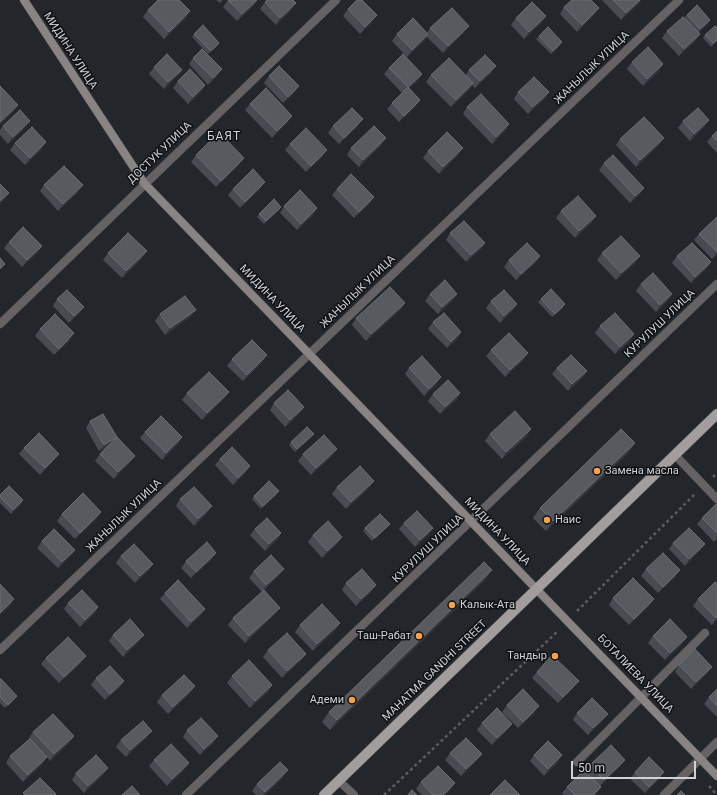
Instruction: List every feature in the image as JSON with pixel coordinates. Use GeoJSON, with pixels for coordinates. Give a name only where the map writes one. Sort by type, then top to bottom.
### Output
{"type":"FeatureCollection","features":[{"type":"Feature","properties":{"kind":"main road","name":"MAHATMA GANDHI STREET"},"geometry":{"type":"LineString","coordinates":[[324,795],[717,414]]}},
{"type":"Feature","properties":{"kind":"street","name":"МИДИНА УЛИЦА"},"geometry":{"type":"LineString","coordinates":[[24,0],[144,183],[536,589]]}},
{"type":"Feature","properties":{"kind":"street","name":"ДОСТУК УЛИЦА"},"geometry":{"type":"LineString","coordinates":[[0,324],[144,183],[336,0]]}},
{"type":"Feature","properties":{"kind":"street","name":"ЖАНЫЛЫК УЛИЦА"},"geometry":{"type":"LineString","coordinates":[[0,650],[679,0]]}},
{"type":"Feature","properties":{"kind":"street","name":"КУРУЛУШ УЛИЦА"},"geometry":{"type":"LineString","coordinates":[[186,795],[717,284]]}},
{"type":"Feature","properties":{"kind":"street"},"geometry":{"type":"LineString","coordinates":[[675,455],[717,499]]}},
{"type":"Feature","properties":{"kind":"street","name":"БОТАЛИЕВА УЛИЦА"},"geometry":{"type":"LineString","coordinates":[[536,589],[717,776]]}},
{"type":"Feature","properties":{"kind":"street"},"geometry":{"type":"LineString","coordinates":[[577,762],[705,633]]}},
{"type":"Feature","properties":{"kind":"street"},"geometry":{"type":"LineString","coordinates":[[664,795],[717,742]]}},
{"type":"Feature","properties":{"kind":"street"},"geometry":{"type":"LineString","coordinates":[[339,780],[354,795]]}},
{"type":"Feature","properties":{"kind":"path"},"geometry":{"type":"LineString","coordinates":[[577,611],[717,473]]}},
{"type":"Feature","properties":{"kind":"path"},"geometry":{"type":"LineString","coordinates":[[384,795],[557,630]]}},
{"type":"Feature","properties":{"kind":"building"},"geometry":{"type":"Polygon","coordinates":[[[158,0],[179,0],[190,11],[169,32],[148,10],[158,0]]]}},
{"type":"Feature","properties":{"kind":"building"},"geometry":{"type":"Polygon","coordinates":[[[228,0],[257,0],[242,14],[228,0]]]}},
{"type":"Feature","properties":{"kind":"building"},"geometry":{"type":"Polygon","coordinates":[[[267,0],[293,0],[296,3],[280,18],[265,2],[267,0]]]}},
{"type":"Feature","properties":{"kind":"building"},"geometry":{"type":"Polygon","coordinates":[[[357,0],[362,0],[377,15],[365,27],[348,9],[357,0]]]}},
{"type":"Feature","properties":{"kind":"building"},"geometry":{"type":"Polygon","coordinates":[[[572,0],[591,0],[599,8],[582,25],[564,7],[572,0]]]}},
{"type":"Feature","properties":{"kind":"building"},"geometry":{"type":"Polygon","coordinates":[[[613,0],[640,0],[626,13],[613,0]]]}},
{"type":"Feature","properties":{"kind":"building"},"geometry":{"type":"Polygon","coordinates":[[[532,2],[546,16],[529,32],[516,18],[532,2]]]}},
{"type":"Feature","properties":{"kind":"building"},"geometry":{"type":"Polygon","coordinates":[[[697,5],[710,20],[700,29],[687,15],[697,5]]]}},
{"type":"Feature","properties":{"kind":"building"},"geometry":{"type":"Polygon","coordinates":[[[452,8],[469,26],[448,46],[430,28],[452,8]]]}},
{"type":"Feature","properties":{"kind":"building"},"geometry":{"type":"Polygon","coordinates":[[[683,17],[700,34],[684,49],[667,31],[683,17]]]}},
{"type":"Feature","properties":{"kind":"building"},"geometry":{"type":"Polygon","coordinates":[[[413,18],[428,34],[412,50],[397,34],[413,18]]]}},
{"type":"Feature","properties":{"kind":"building"},"geometry":{"type":"Polygon","coordinates":[[[203,25],[219,43],[211,51],[194,34],[203,25]]]}},
{"type":"Feature","properties":{"kind":"building"},"geometry":{"type":"Polygon","coordinates":[[[715,26],[717,28],[717,40],[713,43],[705,35],[715,26]]]}},
{"type":"Feature","properties":{"kind":"building"},"geometry":{"type":"Polygon","coordinates":[[[548,27],[562,42],[553,51],[539,36],[548,27]]]}},
{"type":"Feature","properties":{"kind":"building"},"geometry":{"type":"Polygon","coordinates":[[[648,47],[663,64],[647,79],[632,62],[648,47]]]}},
{"type":"Feature","properties":{"kind":"building"},"geometry":{"type":"Polygon","coordinates":[[[202,49],[222,69],[213,78],[193,58],[202,49]]]}},
{"type":"Feature","properties":{"kind":"building"},"geometry":{"type":"Polygon","coordinates":[[[167,54],[182,70],[168,82],[154,67],[167,54]]]}},
{"type":"Feature","properties":{"kind":"building"},"geometry":{"type":"Polygon","coordinates":[[[403,54],[422,74],[408,87],[389,68],[403,54]]]}},
{"type":"Feature","properties":{"kind":"building"},"geometry":{"type":"Polygon","coordinates":[[[485,55],[496,66],[480,81],[469,70],[485,55]]]}},
{"type":"Feature","properties":{"kind":"building"},"geometry":{"type":"Polygon","coordinates":[[[449,58],[473,83],[456,100],[431,75],[449,58]]]}},
{"type":"Feature","properties":{"kind":"building"},"geometry":{"type":"Polygon","coordinates":[[[279,66],[299,86],[288,97],[269,76],[279,66]]]}},
{"type":"Feature","properties":{"kind":"building"},"geometry":{"type":"Polygon","coordinates":[[[190,69],[205,85],[193,97],[178,81],[190,69]]]}},
{"type":"Feature","properties":{"kind":"building"},"geometry":{"type":"Polygon","coordinates":[[[534,77],[549,92],[533,107],[518,92],[534,77]]]}},
{"type":"Feature","properties":{"kind":"building"},"geometry":{"type":"Polygon","coordinates":[[[0,86],[18,105],[0,122],[0,86]]]}},
{"type":"Feature","properties":{"kind":"building"},"geometry":{"type":"Polygon","coordinates":[[[408,87],[420,100],[404,116],[392,103],[408,87]]]}},
{"type":"Feature","properties":{"kind":"building"},"geometry":{"type":"Polygon","coordinates":[[[266,88],[292,116],[277,131],[250,104],[266,88]]]}},
{"type":"Feature","properties":{"kind":"building"},"geometry":{"type":"Polygon","coordinates":[[[481,94],[509,124],[496,137],[467,107],[481,94]]]}},
{"type":"Feature","properties":{"kind":"building"},"geometry":{"type":"Polygon","coordinates":[[[352,108],[363,119],[344,138],[333,126],[352,108]]]}},
{"type":"Feature","properties":{"kind":"building"},"geometry":{"type":"Polygon","coordinates":[[[698,108],[709,120],[694,134],[683,121],[698,108]]]}},
{"type":"Feature","properties":{"kind":"building"},"geometry":{"type":"Polygon","coordinates":[[[20,110],[30,121],[13,137],[3,126],[20,110]]]}},
{"type":"Feature","properties":{"kind":"building"},"geometry":{"type":"Polygon","coordinates":[[[644,117],[664,138],[640,160],[620,139],[644,117]]]}},
{"type":"Feature","properties":{"kind":"building"},"geometry":{"type":"Polygon","coordinates":[[[374,126],[386,138],[363,160],[351,148],[374,126]]]}},
{"type":"Feature","properties":{"kind":"building"},"geometry":{"type":"Polygon","coordinates":[[[32,127],[46,142],[30,158],[15,143],[32,127]]]}},
{"type":"Feature","properties":{"kind":"building"},"geometry":{"type":"Polygon","coordinates":[[[306,128],[327,150],[311,166],[290,144],[306,128]]]}},
{"type":"Feature","properties":{"kind":"building"},"geometry":{"type":"Polygon","coordinates":[[[717,131],[717,141],[712,136],[717,131]]]}},
{"type":"Feature","properties":{"kind":"building"},"geometry":{"type":"Polygon","coordinates":[[[219,132],[244,158],[221,181],[196,155],[219,132]]]}},
{"type":"Feature","properties":{"kind":"building"},"geometry":{"type":"Polygon","coordinates":[[[447,132],[463,148],[443,167],[428,151],[447,132]]]}},
{"type":"Feature","properties":{"kind":"building"},"geometry":{"type":"Polygon","coordinates":[[[613,155],[644,188],[635,196],[604,163],[613,155]]]}},
{"type":"Feature","properties":{"kind":"building"},"geometry":{"type":"Polygon","coordinates":[[[64,166],[83,185],[63,204],[44,185],[64,166]]]}},
{"type":"Feature","properties":{"kind":"building"},"geometry":{"type":"Polygon","coordinates":[[[253,169],[265,182],[245,202],[233,189],[253,169]]]}},
{"type":"Feature","properties":{"kind":"building"},"geometry":{"type":"Polygon","coordinates":[[[351,174],[374,197],[359,212],[337,189],[351,174]]]}},
{"type":"Feature","properties":{"kind":"building"},"geometry":{"type":"Polygon","coordinates":[[[0,184],[9,193],[0,201],[0,184]]]}},
{"type":"Feature","properties":{"kind":"building"},"geometry":{"type":"Polygon","coordinates":[[[300,190],[317,208],[301,224],[284,206],[300,190]]]}},
{"type":"Feature","properties":{"kind":"building"},"geometry":{"type":"Polygon","coordinates":[[[578,196],[596,216],[579,231],[561,211],[578,196]]]}},
{"type":"Feature","properties":{"kind":"building"},"geometry":{"type":"Polygon","coordinates":[[[274,199],[281,207],[266,221],[259,214],[274,199]]]}},
{"type":"Feature","properties":{"kind":"building"},"geometry":{"type":"Polygon","coordinates":[[[717,217],[717,252],[699,234],[717,217]]]}},
{"type":"Feature","properties":{"kind":"building"},"geometry":{"type":"Polygon","coordinates":[[[464,221],[485,243],[471,255],[450,233],[464,221]]]}},
{"type":"Feature","properties":{"kind":"building"},"geometry":{"type":"Polygon","coordinates":[[[23,227],[42,246],[27,260],[9,242],[23,227]]]}},
{"type":"Feature","properties":{"kind":"building"},"geometry":{"type":"Polygon","coordinates":[[[128,233],[147,251],[126,271],[108,253],[128,233]]]}},
{"type":"Feature","properties":{"kind":"building"},"geometry":{"type":"Polygon","coordinates":[[[621,236],[640,256],[621,273],[602,253],[621,236]]]}},
{"type":"Feature","properties":{"kind":"building"},"geometry":{"type":"Polygon","coordinates":[[[527,243],[540,256],[521,274],[509,260],[527,243]]]}},
{"type":"Feature","properties":{"kind":"building"},"geometry":{"type":"Polygon","coordinates":[[[692,243],[711,262],[695,277],[677,256],[692,243]]]}},
{"type":"Feature","properties":{"kind":"building"},"geometry":{"type":"Polygon","coordinates":[[[0,258],[5,264],[0,269],[0,258]]]}},
{"type":"Feature","properties":{"kind":"building"},"geometry":{"type":"Polygon","coordinates":[[[653,273],[672,294],[660,305],[641,284],[653,273]]]}},
{"type":"Feature","properties":{"kind":"building"},"geometry":{"type":"Polygon","coordinates":[[[445,280],[457,294],[442,307],[430,294],[445,280]]]}},
{"type":"Feature","properties":{"kind":"building"},"geometry":{"type":"Polygon","coordinates":[[[390,287],[405,303],[371,334],[356,318],[390,287]]]}},
{"type":"Feature","properties":{"kind":"building"},"geometry":{"type":"Polygon","coordinates":[[[551,289],[565,304],[555,314],[541,299],[551,289]]]}},
{"type":"Feature","properties":{"kind":"building"},"geometry":{"type":"Polygon","coordinates":[[[67,290],[84,307],[74,316],[57,299],[67,290]]]}},
{"type":"Feature","properties":{"kind":"building"},"geometry":{"type":"Polygon","coordinates":[[[504,290],[517,304],[504,316],[491,301],[504,290]]]}},
{"type":"Feature","properties":{"kind":"building"},"geometry":{"type":"Polygon","coordinates":[[[185,296],[196,310],[170,328],[160,314],[185,296]]]}},
{"type":"Feature","properties":{"kind":"building"},"geometry":{"type":"Polygon","coordinates":[[[444,313],[461,332],[451,342],[433,322],[444,313]]]}},
{"type":"Feature","properties":{"kind":"building"},"geometry":{"type":"Polygon","coordinates":[[[615,313],[634,334],[620,347],[600,326],[615,313]]]}},
{"type":"Feature","properties":{"kind":"building"},"geometry":{"type":"Polygon","coordinates":[[[55,314],[74,333],[59,349],[40,329],[55,314]]]}},
{"type":"Feature","properties":{"kind":"building"},"geometry":{"type":"Polygon","coordinates":[[[509,333],[528,353],[510,370],[491,350],[509,333]]]}},
{"type":"Feature","properties":{"kind":"building"},"geometry":{"type":"Polygon","coordinates":[[[252,340],[267,355],[247,375],[232,359],[252,340]]]}},
{"type":"Feature","properties":{"kind":"building"},"geometry":{"type":"Polygon","coordinates":[[[571,355],[587,371],[572,384],[557,368],[571,355]]]}},
{"type":"Feature","properties":{"kind":"building"},"geometry":{"type":"Polygon","coordinates":[[[422,356],[441,377],[429,389],[409,368],[422,356]]]}},
{"type":"Feature","properties":{"kind":"building"},"geometry":{"type":"Polygon","coordinates":[[[209,372],[229,392],[207,413],[187,393],[209,372]]]}},
{"type":"Feature","properties":{"kind":"building"},"geometry":{"type":"Polygon","coordinates":[[[448,380],[460,393],[445,407],[433,394],[448,380]]]}},
{"type":"Feature","properties":{"kind":"building"},"geometry":{"type":"Polygon","coordinates":[[[288,390],[304,407],[290,420],[274,403],[288,390]]]}},
{"type":"Feature","properties":{"kind":"building"},"geometry":{"type":"Polygon","coordinates":[[[515,411],[531,429],[506,452],[490,434],[515,411]]]}},
{"type":"Feature","properties":{"kind":"building"},"geometry":{"type":"Polygon","coordinates":[[[103,414],[117,437],[104,445],[90,421],[103,414]]]}},
{"type":"Feature","properties":{"kind":"building"},"geometry":{"type":"Polygon","coordinates":[[[161,416],[182,437],[166,453],[145,432],[161,416]]]}},
{"type":"Feature","properties":{"kind":"building"},"geometry":{"type":"Polygon","coordinates":[[[307,427],[314,434],[297,449],[291,442],[307,427]]]}},
{"type":"Feature","properties":{"kind":"building"},"geometry":{"type":"Polygon","coordinates":[[[621,429],[635,443],[553,521],[540,508],[621,429]]]}},
{"type":"Feature","properties":{"kind":"building"},"geometry":{"type":"Polygon","coordinates":[[[39,433],[59,454],[45,468],[24,448],[39,433]]]}},
{"type":"Feature","properties":{"kind":"building"},"geometry":{"type":"Polygon","coordinates":[[[324,435],[337,449],[316,468],[303,454],[324,435]]]}},
{"type":"Feature","properties":{"kind":"building"},"geometry":{"type":"Polygon","coordinates":[[[117,437],[135,456],[118,472],[100,454],[117,437]]]}},
{"type":"Feature","properties":{"kind":"building"},"geometry":{"type":"Polygon","coordinates":[[[232,447],[250,466],[238,478],[220,459],[232,447]]]}},
{"type":"Feature","properties":{"kind":"building"},"geometry":{"type":"Polygon","coordinates":[[[360,466],[374,481],[351,502],[337,487],[360,466]]]}},
{"type":"Feature","properties":{"kind":"building"},"geometry":{"type":"Polygon","coordinates":[[[269,481],[279,491],[263,506],[254,496],[269,481]]]}},
{"type":"Feature","properties":{"kind":"building"},"geometry":{"type":"Polygon","coordinates":[[[9,486],[23,500],[13,510],[0,497],[0,495],[9,486]]]}},
{"type":"Feature","properties":{"kind":"building"},"geometry":{"type":"Polygon","coordinates":[[[194,487],[212,506],[198,519],[180,499],[194,487]]]}},
{"type":"Feature","properties":{"kind":"building"},"geometry":{"type":"Polygon","coordinates":[[[83,493],[101,512],[80,533],[62,514],[83,493]]]}},
{"type":"Feature","properties":{"kind":"building"},"geometry":{"type":"Polygon","coordinates":[[[717,503],[717,533],[702,518],[717,503]]]}},
{"type":"Feature","properties":{"kind":"building"},"geometry":{"type":"Polygon","coordinates":[[[417,511],[433,528],[420,540],[404,523],[417,511]]]}},
{"type":"Feature","properties":{"kind":"building"},"geometry":{"type":"Polygon","coordinates":[[[380,514],[390,524],[375,538],[365,528],[380,514]]]}},
{"type":"Feature","properties":{"kind":"building"},"geometry":{"type":"Polygon","coordinates":[[[267,518],[281,533],[269,544],[255,529],[267,518]]]}},
{"type":"Feature","properties":{"kind":"building"},"geometry":{"type":"Polygon","coordinates":[[[328,521],[342,537],[327,551],[313,535],[328,521]]]}},
{"type":"Feature","properties":{"kind":"building"},"geometry":{"type":"Polygon","coordinates":[[[689,528],[705,544],[689,559],[673,543],[689,528]]]}},
{"type":"Feature","properties":{"kind":"building"},"geometry":{"type":"Polygon","coordinates":[[[54,529],[75,550],[62,562],[42,541],[54,529]]]}},
{"type":"Feature","properties":{"kind":"building"},"geometry":{"type":"Polygon","coordinates":[[[207,542],[216,553],[196,572],[186,561],[207,542]]]}},
{"type":"Feature","properties":{"kind":"building"},"geometry":{"type":"Polygon","coordinates":[[[134,544],[153,564],[140,576],[121,556],[134,544]]]}},
{"type":"Feature","properties":{"kind":"building"},"geometry":{"type":"Polygon","coordinates":[[[663,553],[680,570],[663,587],[646,569],[663,553]]]}},
{"type":"Feature","properties":{"kind":"building"},"geometry":{"type":"Polygon","coordinates":[[[271,555],[284,569],[266,585],[254,571],[271,555]]]}},
{"type":"Feature","properties":{"kind":"building"},"geometry":{"type":"Polygon","coordinates":[[[484,562],[492,570],[337,720],[329,712],[484,562]]]}},
{"type":"Feature","properties":{"kind":"building"},"geometry":{"type":"Polygon","coordinates":[[[362,569],[376,585],[361,599],[346,583],[362,569]]]}},
{"type":"Feature","properties":{"kind":"building"},"geometry":{"type":"Polygon","coordinates":[[[633,578],[654,599],[634,619],[613,598],[633,578]]]}},
{"type":"Feature","properties":{"kind":"building"},"geometry":{"type":"Polygon","coordinates":[[[178,580],[205,609],[191,622],[165,593],[178,580]]]}},
{"type":"Feature","properties":{"kind":"building"},"geometry":{"type":"Polygon","coordinates":[[[715,582],[717,583],[716,618],[698,599],[715,582]]]}},
{"type":"Feature","properties":{"kind":"building"},"geometry":{"type":"Polygon","coordinates":[[[0,584],[14,599],[0,613],[0,584]]]}},
{"type":"Feature","properties":{"kind":"building"},"geometry":{"type":"Polygon","coordinates":[[[82,590],[98,607],[85,620],[68,603],[82,590]]]}},
{"type":"Feature","properties":{"kind":"building"},"geometry":{"type":"Polygon","coordinates":[[[264,590],[280,608],[249,636],[233,618],[264,590]]]}},
{"type":"Feature","properties":{"kind":"building"},"geometry":{"type":"Polygon","coordinates":[[[322,604],[340,623],[317,644],[300,625],[322,604]]]}},
{"type":"Feature","properties":{"kind":"building"},"geometry":{"type":"Polygon","coordinates":[[[130,619],[144,635],[127,650],[113,635],[130,619]]]}},
{"type":"Feature","properties":{"kind":"building"},"geometry":{"type":"Polygon","coordinates":[[[670,619],[687,637],[670,653],[653,636],[670,619]]]}},
{"type":"Feature","properties":{"kind":"building"},"geometry":{"type":"Polygon","coordinates":[[[287,633],[306,654],[287,671],[268,650],[287,633]]]}},
{"type":"Feature","properties":{"kind":"building"},"geometry":{"type":"Polygon","coordinates":[[[68,637],[86,656],[64,677],[46,658],[68,637]]]}},
{"type":"Feature","properties":{"kind":"building"},"geometry":{"type":"Polygon","coordinates":[[[695,649],[712,667],[696,682],[679,665],[695,649]]]}},
{"type":"Feature","properties":{"kind":"building"},"geometry":{"type":"Polygon","coordinates":[[[552,655],[579,681],[563,697],[537,672],[552,655]]]}},
{"type":"Feature","properties":{"kind":"building"},"geometry":{"type":"Polygon","coordinates":[[[249,660],[272,685],[255,701],[232,676],[249,660]]]}},
{"type":"Feature","properties":{"kind":"building"},"geometry":{"type":"Polygon","coordinates":[[[110,666],[124,681],[110,694],[96,678],[110,666]]]}},
{"type":"Feature","properties":{"kind":"building"},"geometry":{"type":"Polygon","coordinates":[[[184,675],[195,686],[173,707],[162,695],[184,675]]]}},
{"type":"Feature","properties":{"kind":"building"},"geometry":{"type":"Polygon","coordinates":[[[1,679],[17,696],[8,705],[0,697],[1,679]]]}},
{"type":"Feature","properties":{"kind":"building"},"geometry":{"type":"Polygon","coordinates":[[[523,689],[539,706],[523,722],[507,705],[523,689]]]}},
{"type":"Feature","properties":{"kind":"building"},"geometry":{"type":"Polygon","coordinates":[[[717,689],[717,706],[709,697],[717,689]]]}},
{"type":"Feature","properties":{"kind":"building"},"geometry":{"type":"Polygon","coordinates":[[[592,698],[608,714],[593,728],[577,713],[592,698]]]}},
{"type":"Feature","properties":{"kind":"building"},"geometry":{"type":"Polygon","coordinates":[[[497,708],[512,724],[497,738],[482,723],[497,708]]]}},
{"type":"Feature","properties":{"kind":"building"},"geometry":{"type":"Polygon","coordinates":[[[53,714],[74,736],[54,754],[33,732],[53,714]]]}},
{"type":"Feature","properties":{"kind":"building"},"geometry":{"type":"Polygon","coordinates":[[[201,718],[218,736],[204,749],[187,730],[201,718]]]}},
{"type":"Feature","properties":{"kind":"building"},"geometry":{"type":"Polygon","coordinates":[[[143,721],[152,731],[130,750],[121,740],[143,721]]]}},
{"type":"Feature","properties":{"kind":"building"},"geometry":{"type":"Polygon","coordinates":[[[466,738],[482,754],[466,769],[450,753],[466,738]]]}},
{"type":"Feature","properties":{"kind":"building"},"geometry":{"type":"Polygon","coordinates":[[[30,739],[47,757],[28,775],[10,756],[30,739]]]}},
{"type":"Feature","properties":{"kind":"building"},"geometry":{"type":"Polygon","coordinates":[[[548,741],[562,755],[548,769],[534,755],[548,741]]]}},
{"type":"Feature","properties":{"kind":"building"},"geometry":{"type":"Polygon","coordinates":[[[171,744],[189,763],[172,779],[154,760],[171,744]]]}},
{"type":"Feature","properties":{"kind":"building"},"geometry":{"type":"Polygon","coordinates":[[[611,745],[625,760],[604,780],[590,765],[611,745]]]}},
{"type":"Feature","properties":{"kind":"building"},"geometry":{"type":"Polygon","coordinates":[[[96,755],[108,768],[88,786],[76,773],[96,755]]]}},
{"type":"Feature","properties":{"kind":"building"},"geometry":{"type":"Polygon","coordinates":[[[649,757],[664,772],[649,787],[635,772],[649,757]]]}},
{"type":"Feature","properties":{"kind":"building"},"geometry":{"type":"Polygon","coordinates":[[[280,762],[288,770],[265,792],[257,784],[280,762]]]}},
{"type":"Feature","properties":{"kind":"building"},"geometry":{"type":"Polygon","coordinates":[[[438,766],[455,783],[443,795],[433,795],[421,782],[438,766]]]}},
{"type":"Feature","properties":{"kind":"building"},"geometry":{"type":"Polygon","coordinates":[[[584,770],[601,787],[593,795],[575,795],[567,787],[584,770]]]}},
{"type":"Feature","properties":{"kind":"building"},"geometry":{"type":"Polygon","coordinates":[[[40,778],[56,794],[55,795],[25,795],[23,793],[40,778]]]}},
{"type":"Feature","properties":{"kind":"building"},"geometry":{"type":"Polygon","coordinates":[[[505,780],[520,795],[490,795],[505,780]]]}},
{"type":"Feature","properties":{"kind":"building"},"geometry":{"type":"Polygon","coordinates":[[[132,786],[140,795],[122,795],[132,786]]]}},
{"type":"Feature","properties":{"kind":"building"},"geometry":{"type":"Polygon","coordinates":[[[412,790],[417,795],[408,795],[412,790]]]}},
{"type":"Feature","properties":{"kind":"building"},"geometry":{"type":"Polygon","coordinates":[[[681,791],[685,795],[677,795],[681,791]]]}},
{"type":"Feature","properties":{"kind":"place","name":"Замена масла"},"geometry":{"type":"Point","coordinates":[597,471]}},
{"type":"Feature","properties":{"kind":"place","name":"Наис"},"geometry":{"type":"Point","coordinates":[547,520]}},
{"type":"Feature","properties":{"kind":"place","name":"Калык-Ата"},"geometry":{"type":"Point","coordinates":[452,605]}},
{"type":"Feature","properties":{"kind":"place","name":"Таш-Рабат"},"geometry":{"type":"Point","coordinates":[419,636]}},
{"type":"Feature","properties":{"kind":"place","name":"Тандыр"},"geometry":{"type":"Point","coordinates":[555,656]}},
{"type":"Feature","properties":{"kind":"place","name":"Адеми"},"geometry":{"type":"Point","coordinates":[352,700]}},
{"type":"Feature","properties":{"kind":"district","name":"БАЯТ"},"geometry":{"type":"Point","coordinates":[224,137]}}]}
